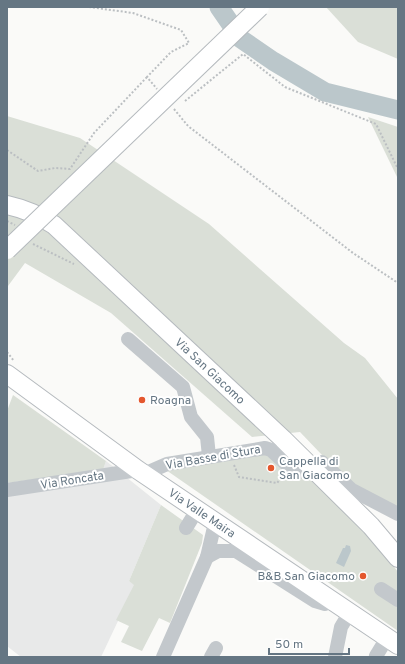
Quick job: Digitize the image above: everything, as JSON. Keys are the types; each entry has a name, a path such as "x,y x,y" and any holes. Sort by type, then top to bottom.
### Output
{"main road":[{"path":"7,250 260,7"},
{"name":"Via San Giacomo","path":"7,206 21,208 42,216 54,225 372,526 398,558"},
{"name":"Via Valle Maira","path":"8,373 141,472 393,641"}],"street":[{"path":"128,339 183,386 191,417 207,437 209,456"},
{"name":"Via Basse di Stura","path":"141,472 167,464 265,448 271,450 296,473 318,462 322,462 352,490 398,514"},
{"name":"Via Roncata","path":"7,490 141,472"},
{"path":"186,528 197,510"},
{"path":"163,657 207,558 215,523"},
{"path":"207,558 218,551 236,551 315,601 325,604 332,600"},
{"path":"381,588 398,600"},
{"path":"335,657 340,627 350,612"},
{"path":"377,657 376,656 393,641"}],"path":[{"path":"7,150 38,171 55,168 70,169 94,133 171,52 189,43 181,30 133,13 89,7"},
{"path":"174,109 243,54 285,87 376,124 398,169"},
{"path":"147,77 160,93"},
{"path":"169,104 188,126 353,253 398,283"},
{"path":"7,221 19,229"},
{"path":"28,239 33,244 81,268"},
{"path":"228,453 239,477 277,483 281,478"}],"shaded area":[{"path":"326,7 398,7 398,59 358,42"},
{"path":"7,116 80,138 209,224 344,343 365,358 398,399 398,510 339,475 300,432 252,437 111,313 25,263 8,286"},
{"path":"368,117 398,127 398,179"},
{"path":"13,395 106,461 103,470 7,483 7,411"},
{"path":"260,452 271,455 291,476 314,478 379,547 398,572 398,631 166,470"},
{"path":"106,461 161,505 129,581 135,585 101,657 21,657 7,646 7,483 103,470"},
{"path":"161,505 203,535 202,543 170,623 159,618 142,651 121,642 129,626 116,620 134,585 129,581"},
{"path":"346,545 350,546 351,551 344,567 336,563"}],"waterway":[{"path":"219,7 241,39 273,61 325,92 398,110"}],"railway":[{"path":"7,244 254,7"},
{"path":"7,254 264,7"}],"place":[{"name":"Roagna","path":"142,400"},
{"name":"Cappella di San Giacomo","path":"271,468"},
{"name":"B&B San Giacomo","path":"363,576"}]}
